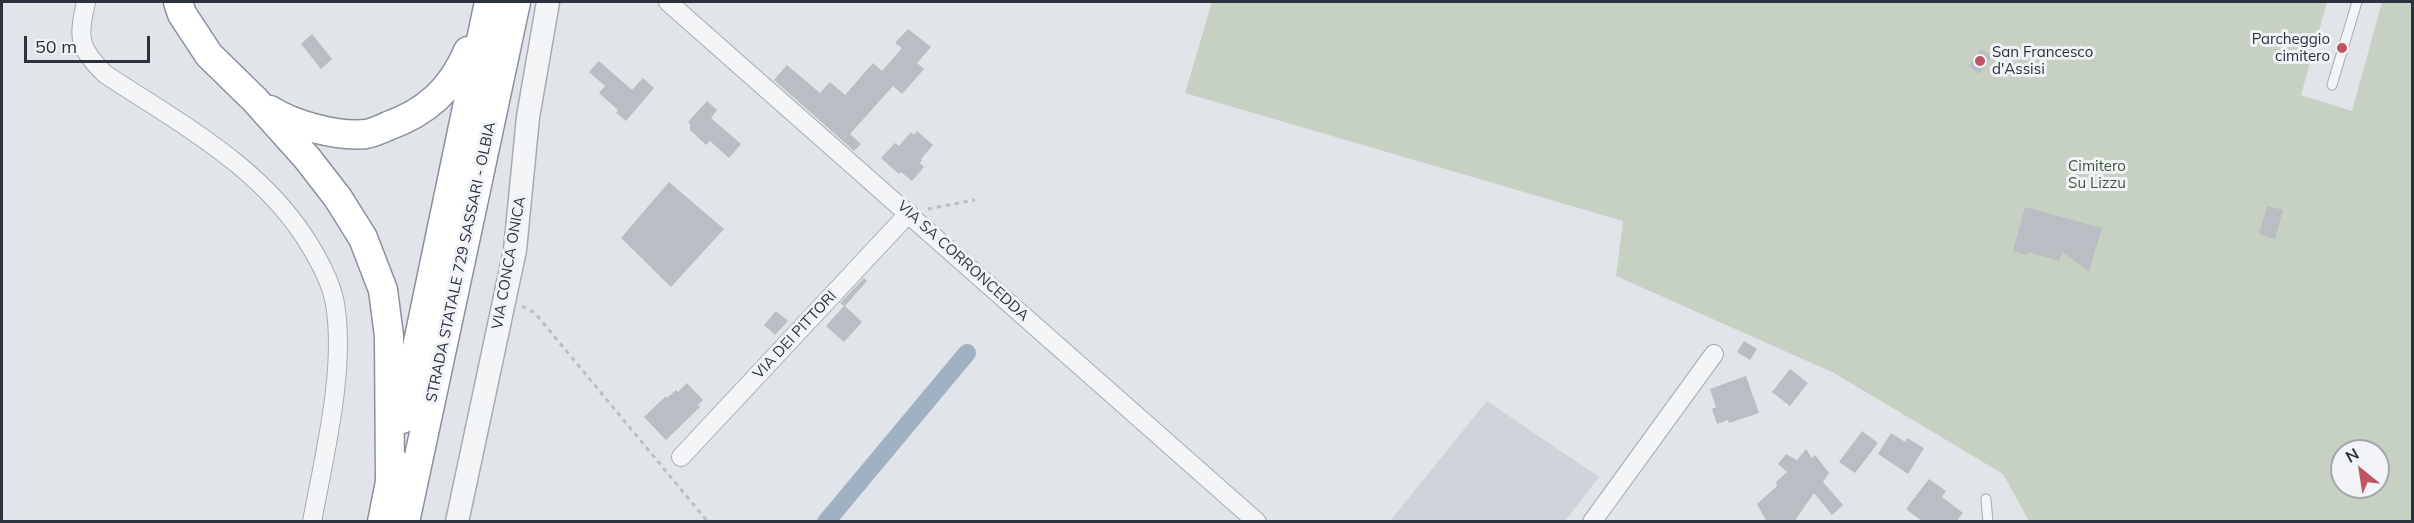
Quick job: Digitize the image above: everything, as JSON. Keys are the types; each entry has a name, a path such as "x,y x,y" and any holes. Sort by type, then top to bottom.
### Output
{"highway":[{"path":"255,100 287,121 325,131 367,134 404,120 437,98 459,73 489,2"},
{"name":"STRADA STATALE 729 SASSARI - OLBIA","path":"382,522 454,160 489,2"},
{"name":"STRADA STATALE 729 SASSARI - OLBIA","path":"405,522 516,2"},
{"path":"174,6 209,55 255,100 308,158 338,198 363,238 383,290 389,336 390,481"}],"street":[{"path":"95,2 84,9 80,34 87,57 105,74 231,157 257,179 301,230 324,273 335,302 338,335 335,388 312,522"},
{"name":"VIA CONCA ONICA","path":"457,522 515,250 528,117 548,2"},
{"name":"VIA SA CORRONCEDDA","path":"668,2 1257,522"},
{"name":"VIA DEI PITTORI","path":"681,457 909,213"},
{"path":"1592,522 1714,354"}],"lane":[{"path":"2332,85 2357,2"},
{"path":"1986,499 1988,522"}],"path":[{"path":"909,213 975,200"},
{"path":"505,297 535,313 708,522"}],"shaded area":[{"path":"1487,401 1599,477 1565,521 1390,521"}],"green space":[{"name":"Cimitero Su Lizzu","path":"1212,2 2327,2 2301,95 2352,111 2382,2 2412,2 2412,521 2029,521 2003,474 1834,373 1616,276 1623,221 1185,93"}],"building":[{"path":"908,29 931,47 917,63 924,69 902,94 893,86 850,134 861,144 854,151 774,80 787,65 820,93 830,82 845,95 873,63 882,71 902,48 895,43"},
{"path":"312,34 332,59 321,69 301,44"},
{"name":"San Francesco d'Assisi","path":"1981,49 1992,56 1979,74 1968,66"},
{"path":"599,61 632,90 643,78 654,88 626,121 616,113 618,110 599,93 605,86 589,72"},
{"path":"707,101 717,110 711,118 741,144 729,158 710,141 706,145 690,130 688,122"},
{"path":"917,131 933,145 921,159 920,163 924,167 912,181 901,172 899,174 881,158 895,143 899,146 911,132 914,135"},
{"path":"669,182 724,229 671,287 621,238"},
{"path":"2267,206 2283,210 2275,239 2259,234"},
{"path":"2025,207 2102,228 2089,271 2062,252 2059,261 2028,252 2027,255 2013,251"},
{"path":"864,278 867,281 845,306 862,322 844,342 826,326 844,306 840,303"},
{"path":"776,311 788,321 775,335 764,325"},
{"path":"1744,341 1757,349 1750,360 1737,352"},
{"path":"1790,369 1808,383 1790,406 1772,392"},
{"path":"1746,376 1759,413 1729,423 1728,420 1717,424 1712,409 1716,407 1710,389"},
{"path":"687,383 703,400 698,405 700,407 666,440 644,417 666,396 667,398 676,390 678,392"},
{"path":"1862,431 1878,443 1855,473 1839,462"},
{"path":"1891,433 1905,442 1907,438 1924,448 1908,474 1878,454"},
{"path":"1806,449 1812,458 1815,455 1829,473 1823,482 1843,505 1832,515 1814,493 1794,522 1767,522 1757,504 1777,486 1776,482 1787,472 1778,464 1786,454 1797,460"},
{"path":"1929,479 1946,491 1942,497 1963,513 1956,522 1923,522 1906,509"}],"waterway":[{"path":"826,522 967,353"}],"place":[{"name":"Parcheggio cimitero","path":"2342,48"},
{"name":"San Francesco d'Assisi","path":"1980,61"}]}
